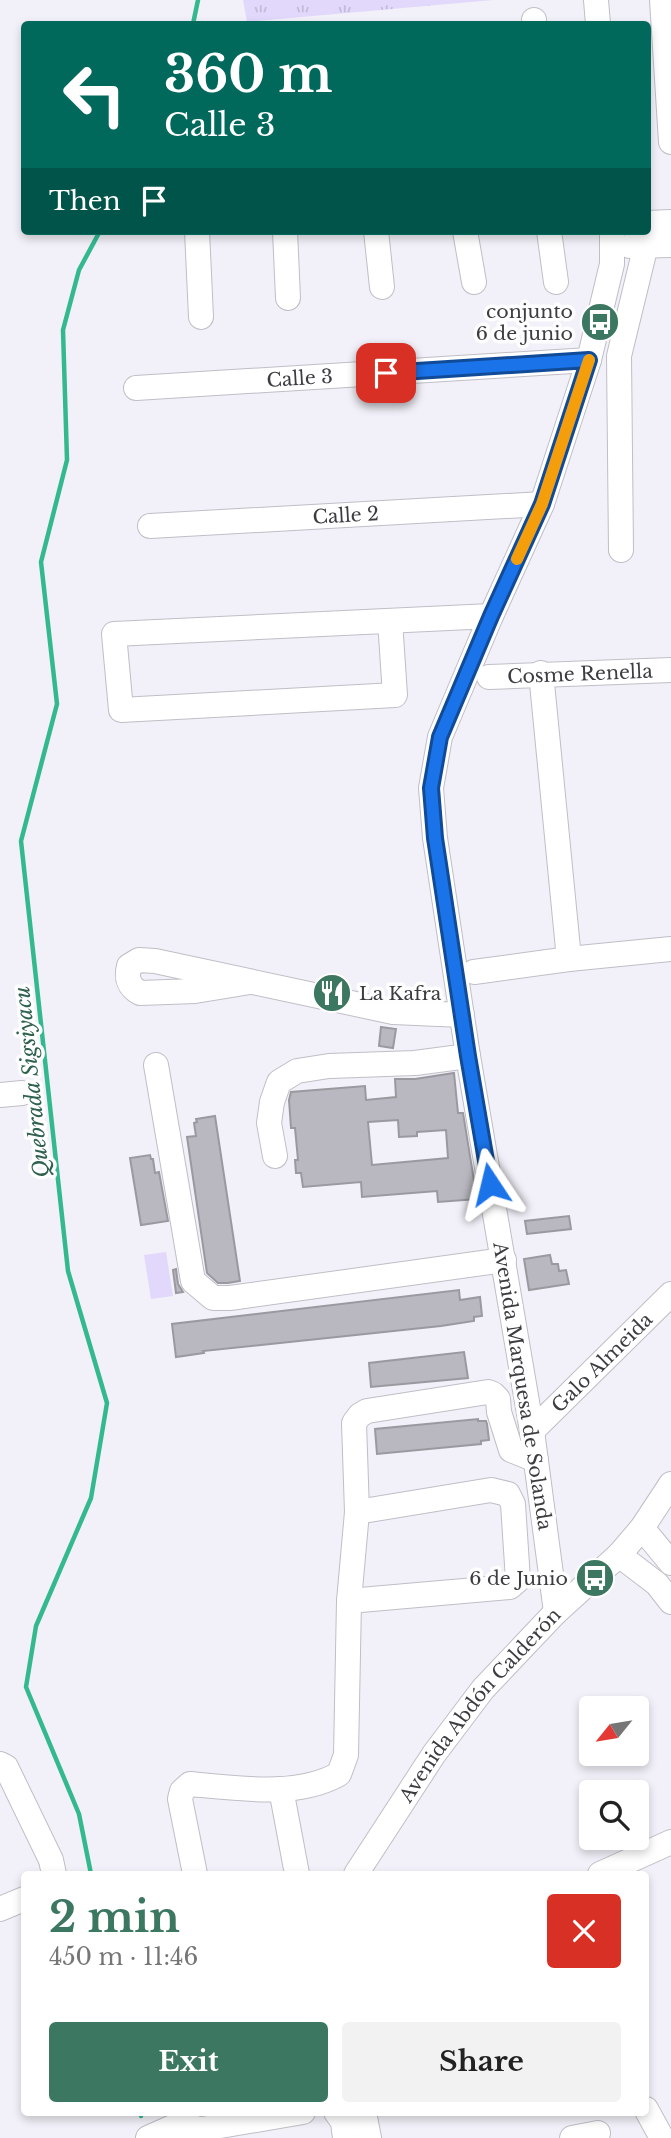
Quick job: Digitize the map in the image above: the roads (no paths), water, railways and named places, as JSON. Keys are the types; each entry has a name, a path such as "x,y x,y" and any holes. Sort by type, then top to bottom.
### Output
{"street":[{"path":"596,0 598,21"},
{"path":"665,9 671,142"},
{"path":"651,232 671,222"},
{"path":"197,235 201,317"},
{"path":"285,235 288,298"},
{"path":"376,235 382,287"},
{"path":"466,235 474,282"},
{"path":"550,235 556,282"},
{"path":"612,239 640,235"},
{"path":"621,550 619,356 647,235"},
{"path":"649,235 671,245"},
{"name":"Avenida Marquesa de Solanda","path":"556,1612 532,1431 468,1056 435,838 431,788 440,737 542,504 589,360 612,264 612,239"},
{"name":"Calle 3","path":"136,388 589,360"},
{"name":"Calle 2","path":"150,526 542,504"},
{"path":"390,621 395,695 121,710 114,634 491,616"},
{"name":"Cosme Renella","path":"489,677 541,673 671,672"},
{"path":"541,673 569,959"},
{"path":"474,972 671,949"},
{"path":"250,982 393,1012 462,1015"},
{"path":"275,1157 269,1123 272,1102 279,1082 297,1071 329,1066 415,1062 468,1056"},
{"path":"156,1065 193,1282 213,1298 504,1260"},
{"name":"Galo Almeida","path":"532,1431 671,1294"},
{"path":"194,1871 180,1799 190,1784 281,1789 328,1781 339,1774 346,1755 349,1601 356,1512 355,1423 360,1415 366,1411 488,1392 498,1399 499,1412 511,1450 536,1461"},
{"name":"Avenida Abdón Calderón","path":"358,1871 450,1732 483,1689 556,1612 619,1555 655,1517 671,1484"},
{"path":"349,1601 510,1587 518,1580 513,1504 508,1494 491,1490 356,1512"},
{"path":"655,1517 671,1563"},
{"path":"619,1555 657,1584 671,1602"},
{"path":"0,1763 6,1767 51,1860 53,1871"},
{"path":"281,1789 296,1871"},
{"path":"607,1871 671,1842"},
{"path":"0,1909 21,1900"},
{"path":"649,2114 662,2138"},
{"path":"148,2138 183,2119 202,2129 279,2116"},
{"path":"339,2116 343,2122 345,2138"},
{"path":"365,2116 369,2138"},
{"path":"572,2138 598,2133"}],"waterway":[{"name":"Quebrada Sigsiyacu","path":"194,21 198,0"},
{"name":"Quebrada Sigsiyacu","path":"90,1871 79,1814 26,1687 36,1626 91,1498 107,1403 68,1271 21,841 57,704 41,562 67,460 63,330 79,270 98,235"}],"place":[{"name":"conjunto 6 de junio","path":"600,322"},
{"name":"La Kafra","path":"332,993"},
{"name":"6 de Junio","path":"595,1578"}]}
